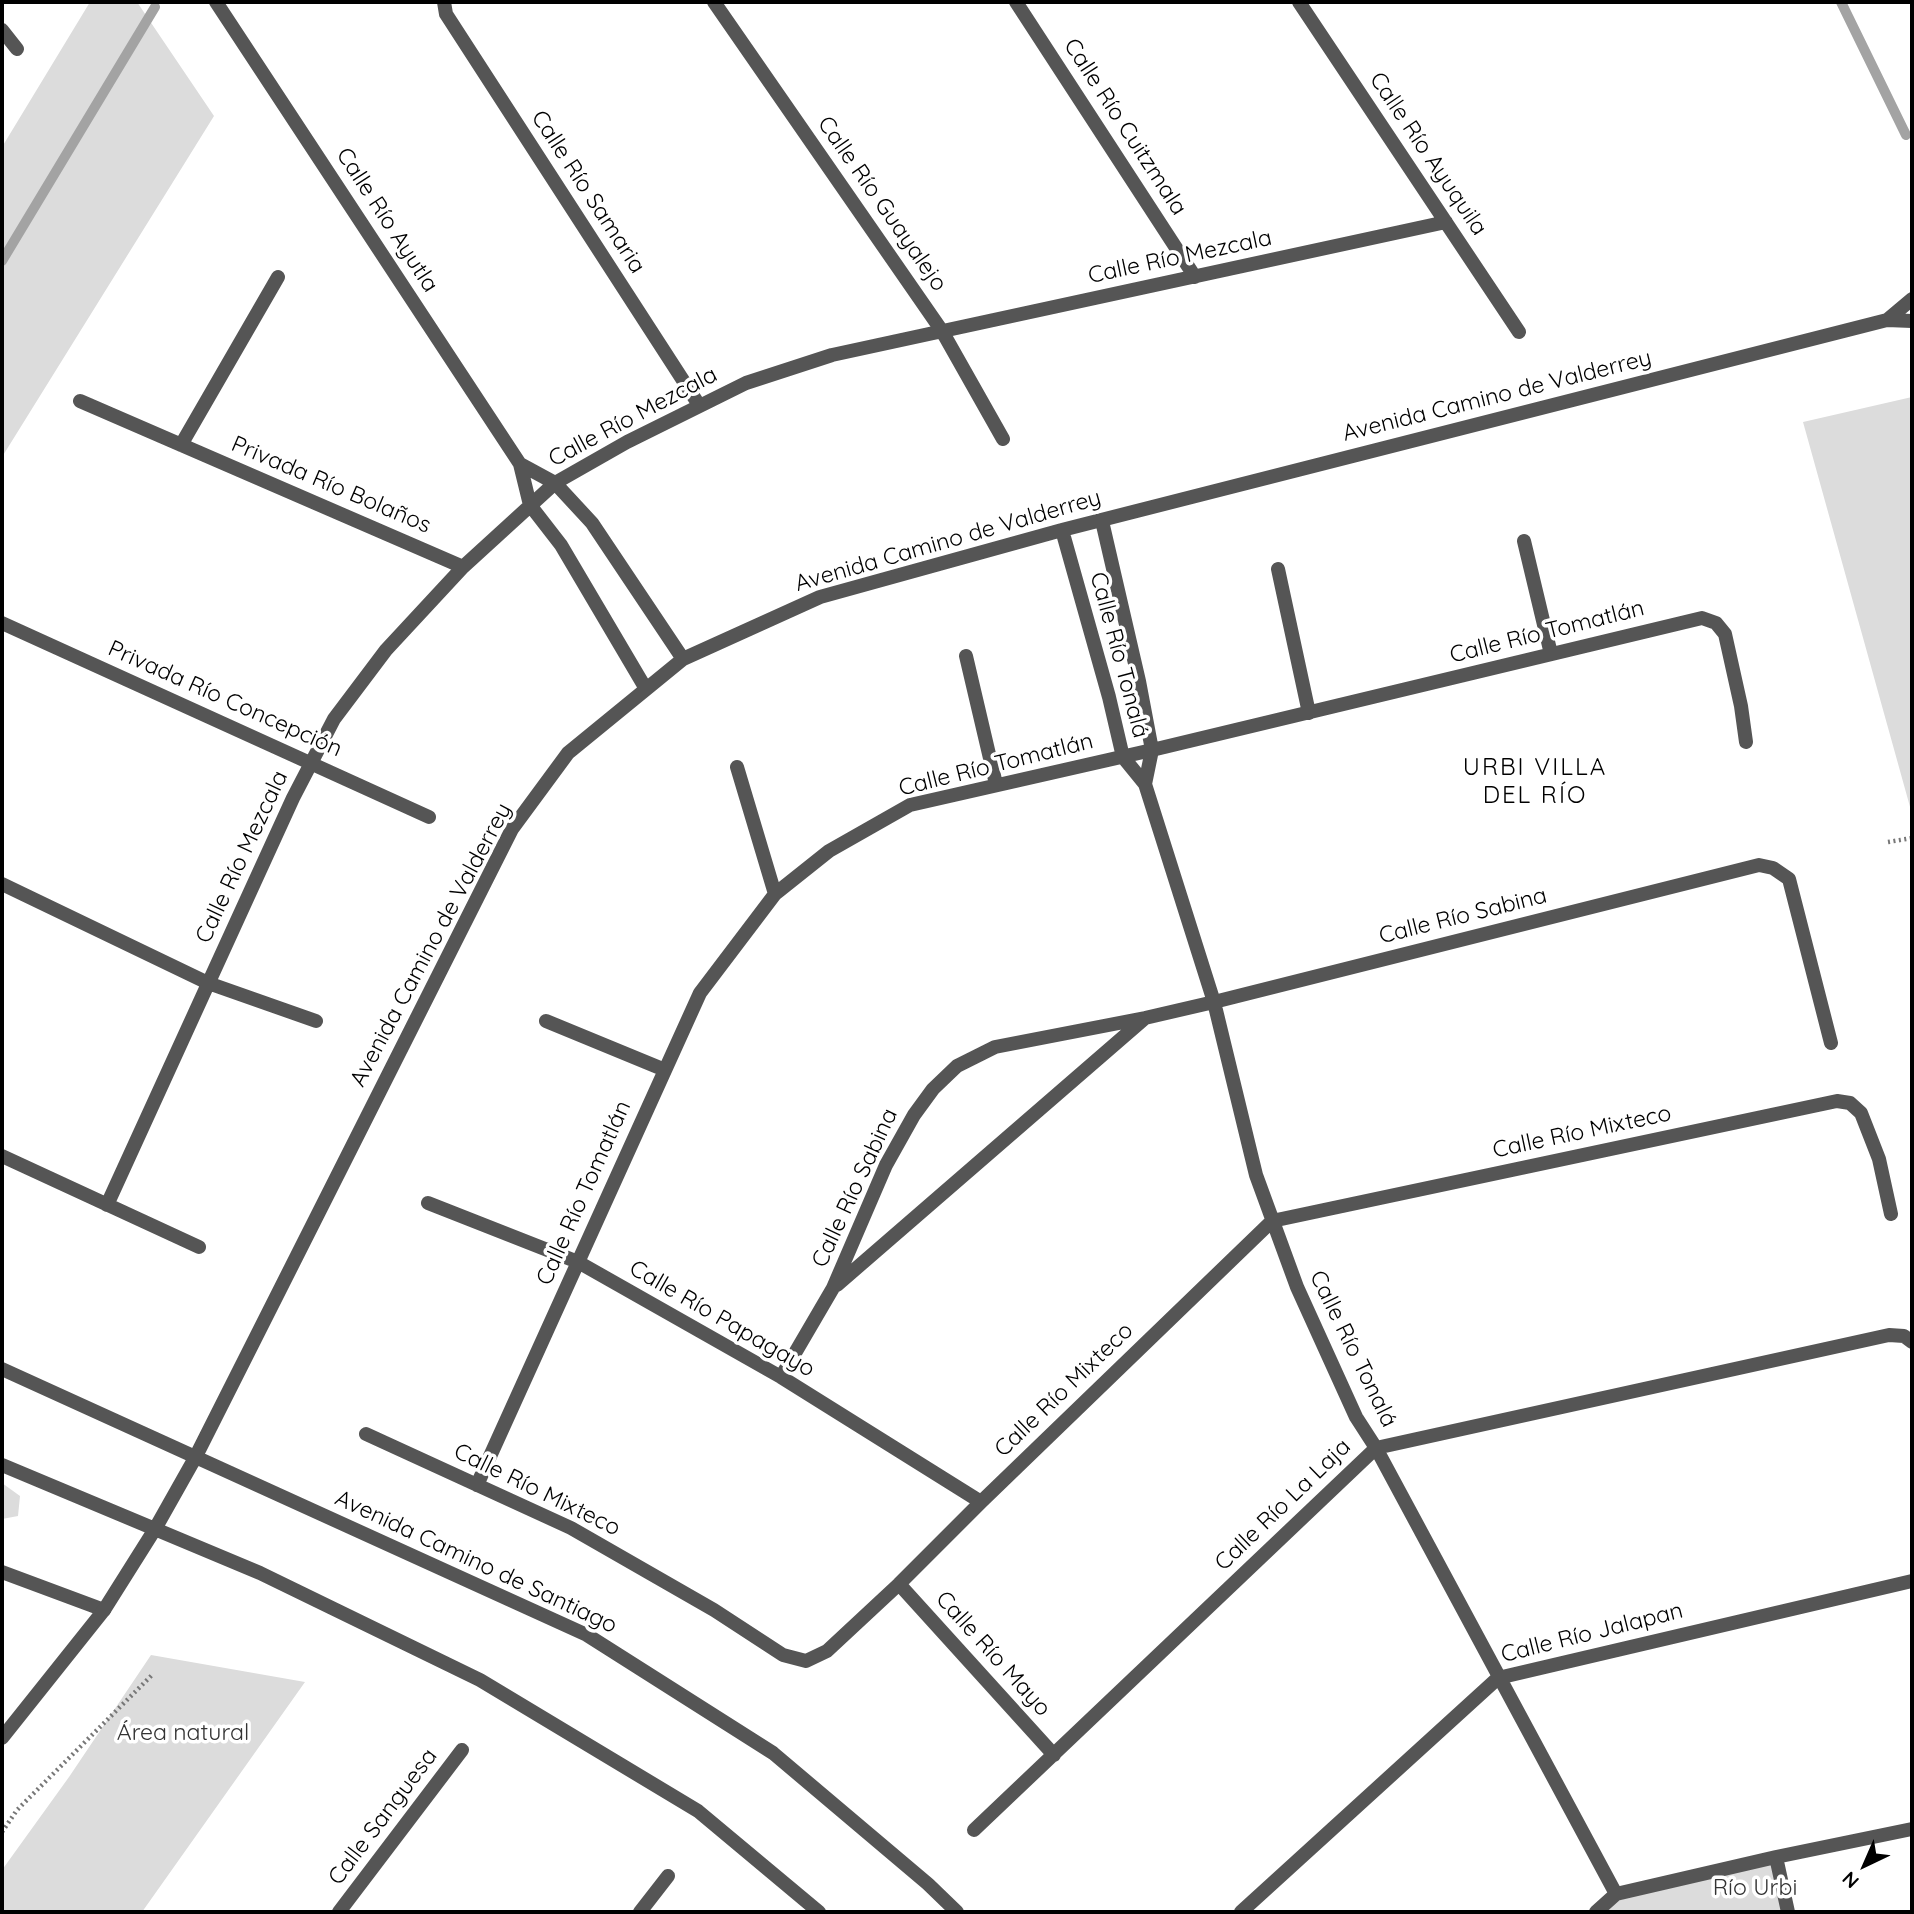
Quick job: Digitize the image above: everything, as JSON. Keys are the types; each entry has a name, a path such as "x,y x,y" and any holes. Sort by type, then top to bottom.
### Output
{"street":[{"name":"Calle Río Ayutla","path":"216,2 520,464 530,505 561,545 646,689"},
{"name":"Calle Río Samaria","path":"444,2 446,15 699,405"},
{"name":"Calle Río Guayalejo","path":"714,2 942,331 1003,439"},
{"name":"Calle Río Cuitzmala","path":"1016,2 1195,277"},
{"name":"Calle Río Ayuquila","path":"1299,2 1519,332"},
{"path":"2,30 17,49"},
{"name":"Calle Río Mezcala","path":"107,1205 208,983 334,719 386,650 463,567 555,483 699,405 746,383 832,355 1446,222"},
{"path":"181,445 278,277"},
{"path":"1887,320 1912,299"},
{"name":"Avenida Camino de Valderrey","path":"2,1738 104,1610 155,1529 195,1458 512,830 568,753 683,659 820,597 1062,530 1887,320 1912,321"},
{"name":"Privada Río Bolaños","path":"80,401 463,567"},
{"name":"Calle Río Ayutla","path":"520,464 555,483 592,523 683,659"},
{"name":"Calle Río Tonalá","path":"1102,521 1152,750 1145,784"},
{"name":"Calle Río Tonalá","path":"1062,530 1123,757 1145,784 1213,1002 1256,1175 1297,1287 1356,1417 1376,1448 1616,1894"},
{"path":"1524,541 1551,654"},
{"path":"1278,569 1309,713"},
{"name":"Calle Río Tomatlán","path":"477,1485 700,993 775,894 829,851 910,805 1123,757 1702,618 1716,623 1725,634 1746,742"},
{"name":"Privada Río Concepción","path":"2,623 429,817"},
{"path":"966,656 996,784"},
{"path":"737,767 775,894"},
{"name":"Calle Río Sabina","path":"781,1377 833,1288 886,1165 914,1115 933,1089 957,1066 995,1047 1213,1002 1759,865 1773,868 1790,879 1832,1043"},
{"path":"2,884 208,983 316,1021"},
{"name":"Calle Río Sabina","path":"833,1288 1145,1018"},
{"path":"546,1021 665,1070"},
{"name":"Calle Río Mixteco","path":"366,1434 571,1528 714,1610 783,1655 806,1661 827,1651 1272,1222 1837,1101 1850,1103 1861,1113 1879,1159 1891,1214"},
{"path":"2,1156 199,1247"},
{"name":"Calle Río Papagayo","path":"428,1203 578,1262 781,1377 981,1502"},
{"name":"Calle Río La Laja","path":"974,1830 1376,1448 1889,1335 1904,1336 1912,1342"},
{"name":"Avenida Camino de Santiago","path":"2,1369 587,1635 773,1754 928,1884 957,1912"},
{"path":"2,1465 260,1573 480,1680 698,1811 819,1912"},
{"path":"2,1572 104,1610"},
{"name":"Calle Río Jalapan","path":"1241,1912 1498,1678 1912,1581"},
{"name":"Calle Río Mayo","path":"898,1584 1054,1755"},
{"name":"Calle Sanguesa","path":"339,1912 463,1750"},
{"path":"1596,1912 1616,1894 1912,1829"},
{"path":"1776,1857 1788,1912"},
{"path":"640,1912 668,1876"}],"path":[{"path":"1888,842 1912,838"},
{"path":"2,1832 17,1810 153,1674"}],"green space":[{"path":"90,2 137,2 214,116 2,457 2,147"},
{"path":"1912,397 1912,814 1803,422"},
{"path":"2,1483 20,1496 18,1516 2,1519"},
{"name":"Área natural","path":"151,1655 305,1682 142,1912 2,1912 2,1870"},
{"name":"Río Urbi","path":"1776,1857 1788,1912 1596,1912 1616,1894"}],"waterway":[{"path":"1841,2 1906,135"},
{"path":"2,261 155,7"}],"district":[{"name":"URBI VILLA DEL RÍO","path":"1535,782"}]}
